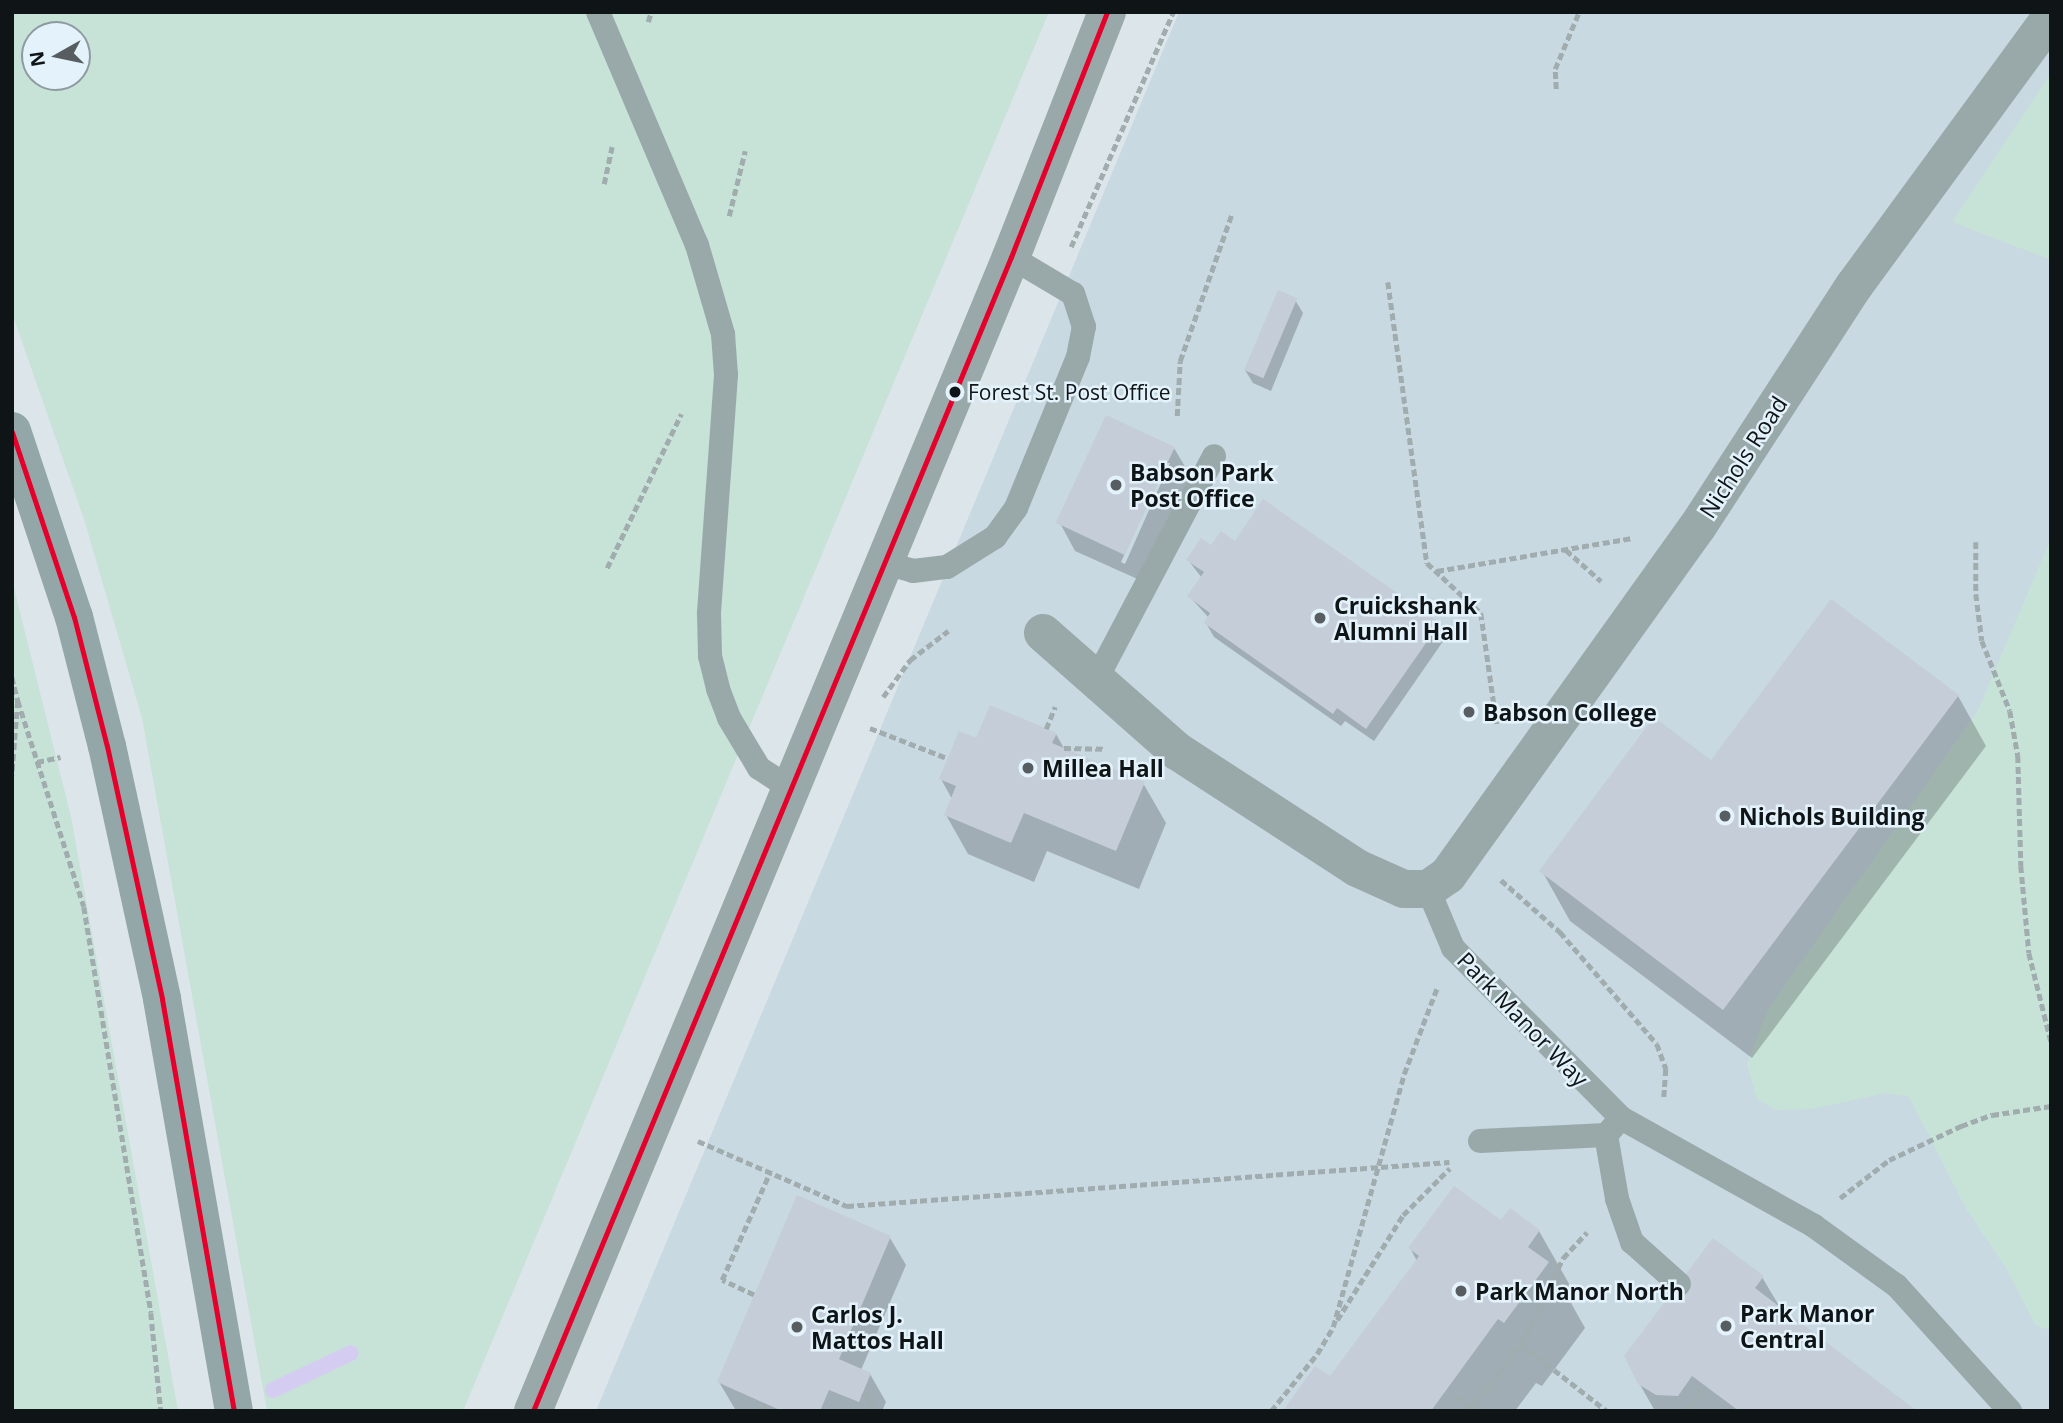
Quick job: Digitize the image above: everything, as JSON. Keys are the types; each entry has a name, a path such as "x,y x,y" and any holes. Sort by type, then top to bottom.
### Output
{"main road":[{"path":"12,431 74,617 113,773 162,999 234,1411"}],"street":[{"path":"534,1411 882,562 1011,257 1107,12"},
{"name":"Nichols Road","path":"1428,889 1448,875 1698,526 1854,286 2051,17"},
{"path":"1043,633 1177,751 1357,868 1404,889 1428,889"}],"lane":[{"path":"598,12 697,245 723,334 726,375 709,614 710,656 718,689 729,718 759,768 790,788"},
{"path":"882,562 913,572 956,564 995,537 1016,508 1083,342 1080,309 1073,294 1056,280 1011,257"},
{"path":"1096,680 1214,456"},
{"name":"Park Manor Way","path":"1428,889 1453,948 1614,1126 1653,1135 1814,1226 1897,1286 2010,1411"},
{"path":"1480,1141 1614,1126 1617,1199 1632,1242 1679,1284"}],"path":[{"path":"1056,280 1173,12"},
{"path":"1556,89 1555,69 1579,12"},
{"path":"1177,416 1180,362 1231,213"},
{"path":"1388,282 1427,563 1481,613 1507,792"},
{"path":"1436,571 1698,526"},
{"path":"1976,542 1976,594 1982,641 2010,711 2018,756 2021,866 2029,953 2051,1041"},
{"path":"12,677 84,907 151,1313 161,1411"},
{"path":"12,776 18,701"},
{"path":"870,728 947,758"},
{"path":"37,762 62,756"},
{"path":"1466,850 1560,932 1657,1044 1666,1069 1653,1135"},
{"path":"1333,1327 1404,1074 1453,948"},
{"path":"1814,1226 1860,1179 1889,1160 1992,1115 2051,1106"},
{"path":"698,1141 847,1206 1457,1161 1403,1216 1317,1354 1270,1411"},
{"path":"754,1295 722,1280 770,1172"},
{"path":"1456,1396 1471,1410 1521,1344 1563,1258 1617,1199"},
{"path":"1521,1344 1607,1411"},
{"path":"1685,1411 1704,1385"},
{"path":"863,1393 873,1402 873,1411"},
{"path":"762,1411 765,1403"}],"shaded area":[{"name":"Babson College","path":"1179,12 2051,12 2051,1411 596,1411"}],"green space":[{"path":"12,12 1049,12 463,1411 267,1411 142,718 84,519 12,313"},
{"path":"2051,73 2051,260 1952,222"},
{"path":"2051,538 2051,1330 2036,1326 2007,1270 1966,1209 1909,1097 1886,1093 1812,1109 1776,1110 1757,1099 1747,1064 1768,1009 1978,710"},
{"path":"12,580 71,817 178,1411 12,1411"}],"building":[{"path":"1278,290 1297,298 1263,378 1244,370"},
{"name":"Babson Park Post Office","path":"1106,415 1175,447 1125,555 1056,523"},
{"name":"Cruickshank Alumni Hall","path":"1263,499 1440,623 1366,729 1337,708 1333,714 1204,623 1210,613 1187,596 1204,572 1186,560 1201,538 1211,545 1221,531 1235,541"},
{"name":"Nichols Building","path":"1831,599 1959,695 1723,1010 1539,871 1654,717 1711,760"},
{"name":"Millea Hall","path":"990,705 1057,733 1052,743 1145,782 1116,851 1024,813 1011,843 944,815 956,786 939,779 959,731 976,738"},
{"name":"Park Manor North","path":"1454,1186 1501,1220 1510,1208 1540,1230 1528,1247 1549,1262 1504,1323 1498,1319 1431,1411 1283,1411 1315,1366 1330,1376 1419,1256 1408,1248"},
{"name":"Carlos J. Mattos Hall","path":"797,1195 891,1236 839,1359 871,1373 859,1402 829,1390 820,1411 782,1411 717,1382"},
{"name":"Park Manor Central","path":"1713,1238 1764,1276 1755,1288 1917,1411 1739,1411 1692,1376 1678,1396 1656,1395 1638,1384 1624,1356"}],"waterway":[{"path":"273,1390 351,1353"}],"transit line":[{"path":"533,1411 1011,257 1107,12"},
{"path":"12,432 74,617 107,746 162,999 234,1411"}],"place":[{"name":"Forest St. Post Office","path":"955,392"},
{"name":"Babson Park Post Office","path":"1116,485"},
{"name":"Cruickshank Alumni Hall","path":"1320,618"},
{"name":"Babson College","path":"1469,712"},
{"name":"Millea Hall","path":"1028,768"},
{"name":"Nichols Building","path":"1725,816"},
{"name":"Park Manor North","path":"1461,1291"},
{"name":"Park Manor Central","path":"1726,1326"},
{"name":"Carlos J. Mattos Hall","path":"797,1327"}]}
